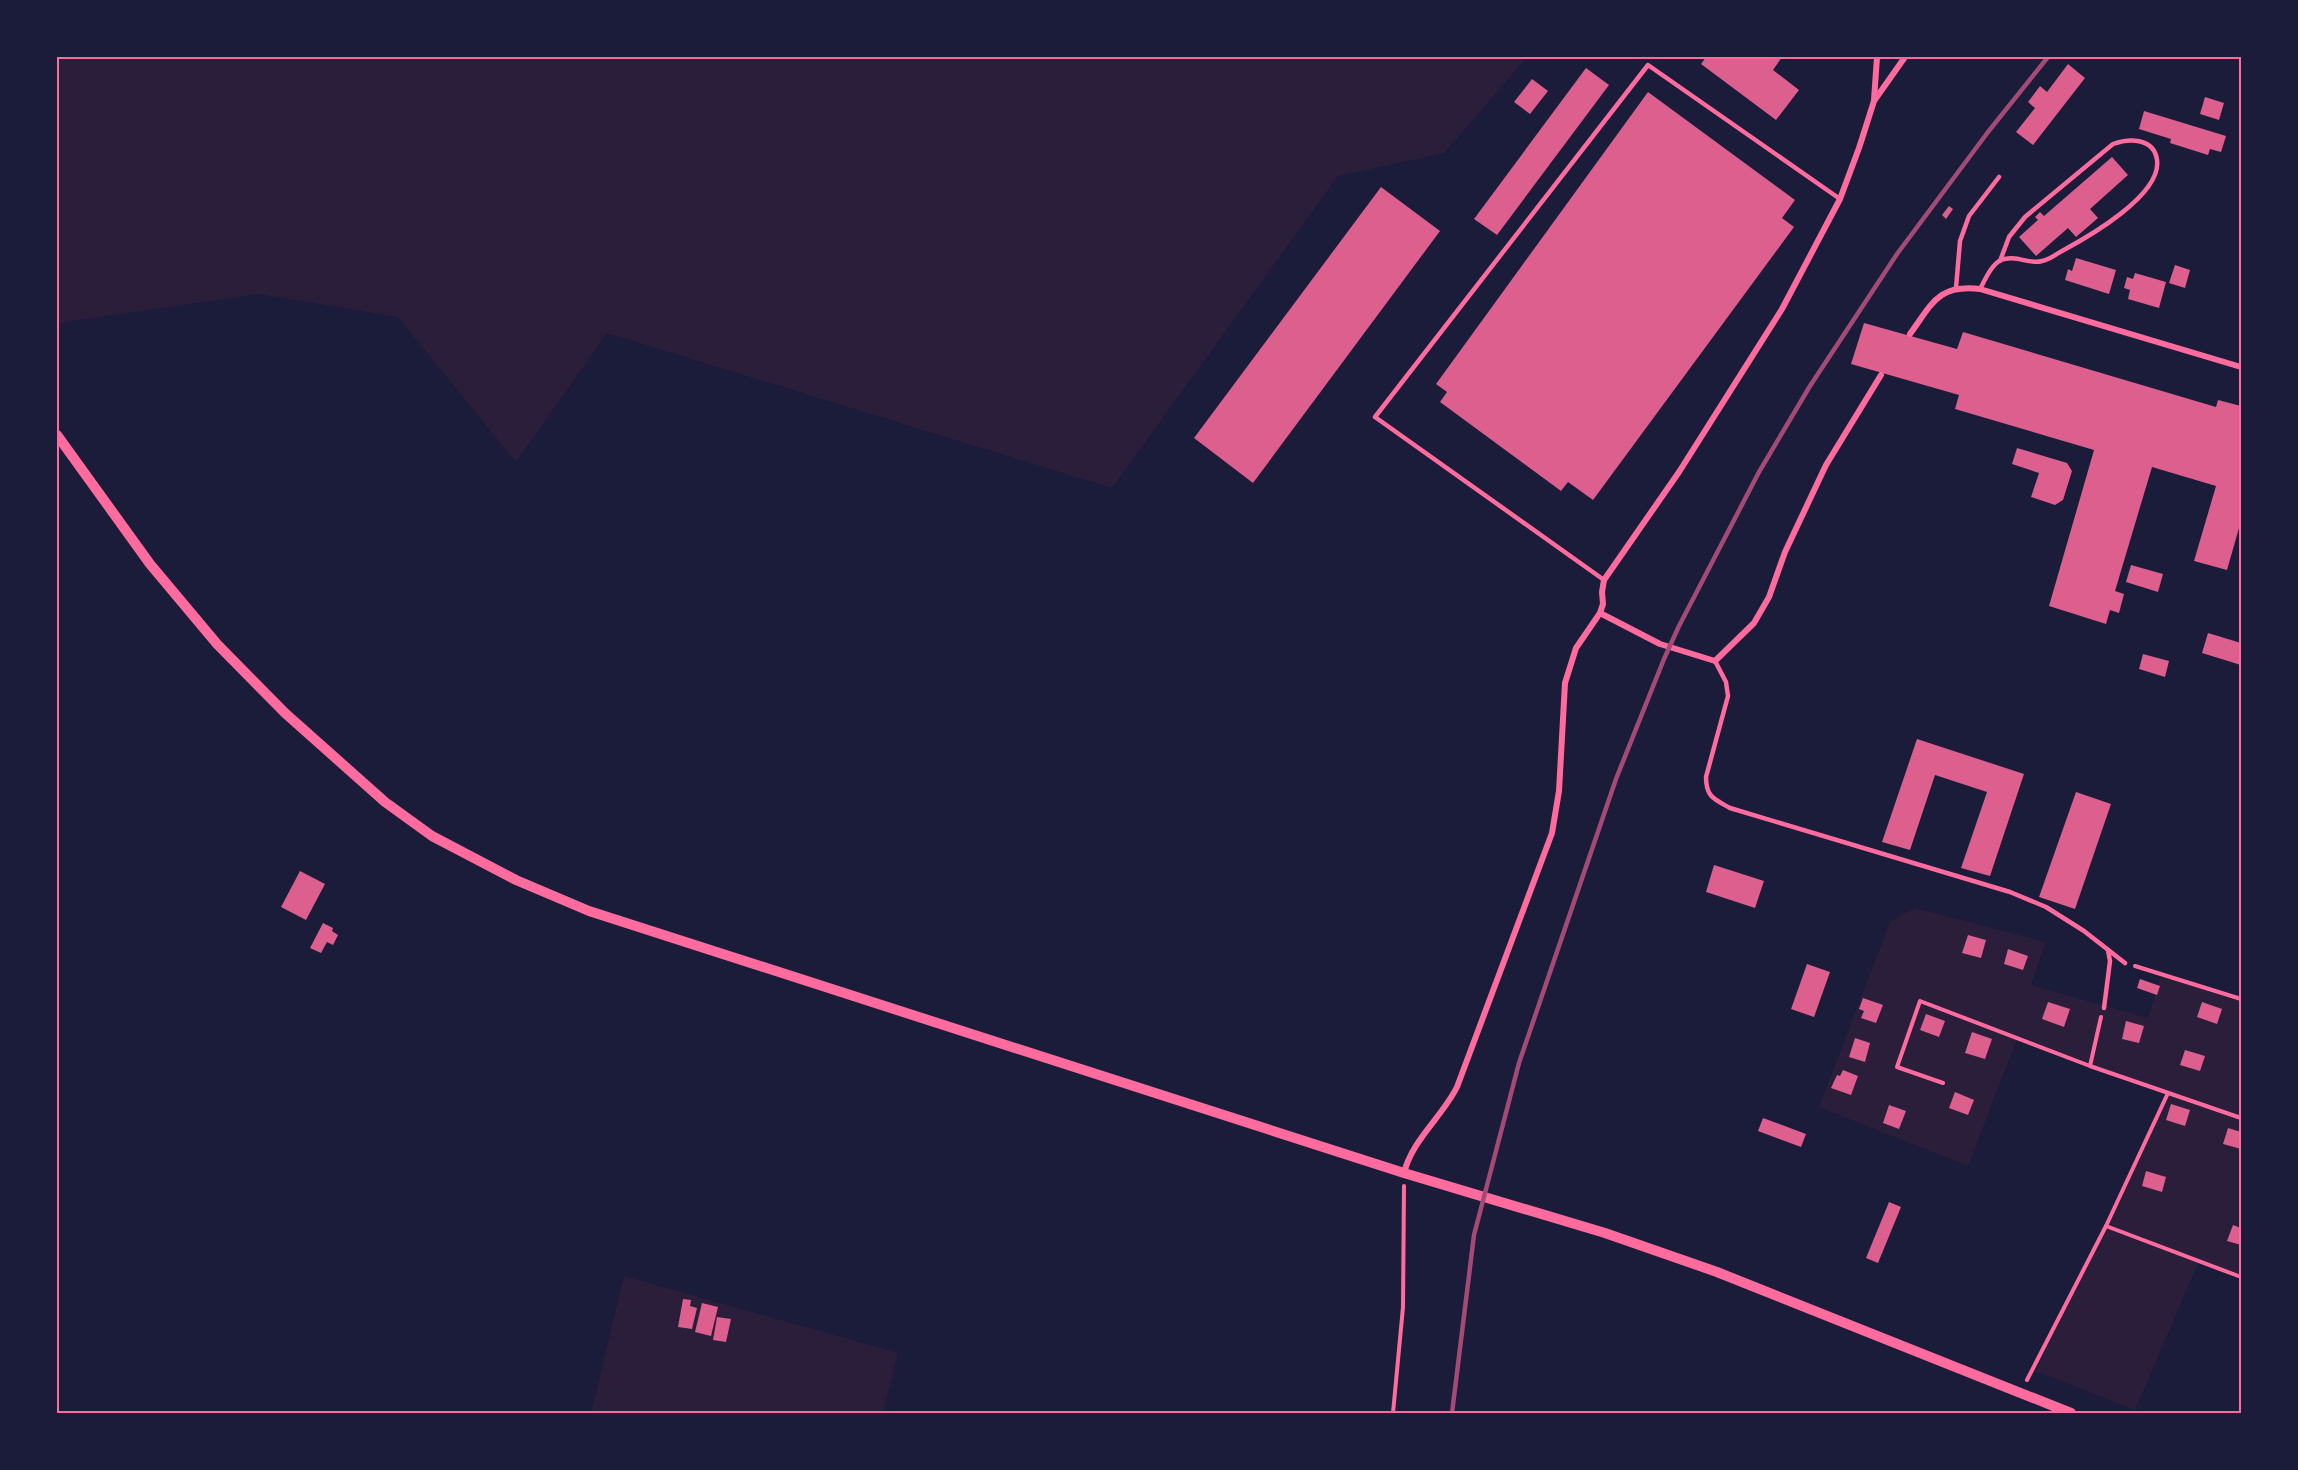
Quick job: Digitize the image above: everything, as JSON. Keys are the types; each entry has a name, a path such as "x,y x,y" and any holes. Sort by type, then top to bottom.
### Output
{"street":[{"path":"1404,1173 1412,1150 1447,1106 1457,1087 1552,833 1559,791 1564,683 1576,648 1600,613 1603,604 1604,580 1679,472 1782,309 1840,199 1874,101 1877,57"},
{"path":"1874,101 1905,57"},
{"path":"1910,334 1943,293 1956,288 1980,289 2241,367"},
{"path":"1600,613 1660,644 1715,661 1754,623 1768,597 1785,552 1826,465 1881,375"},
{"path":"57,435 150,564 217,644 285,713 385,802 432,836 516,880 589,911 1404,1173 1605,1233 1717,1272 2071,1413"}],"lane":[{"path":"1604,580 1375,417 1648,65 1840,199"},
{"path":"1980,289 1990,270 2000,261 2009,237 2016,227 2104,150 2113,144 2131,139 2141,141 2151,147 2158,164 2155,176 2146,190 2117,217 2088,237 2041,262 2013,258 2000,261"},
{"path":"1956,288 1960,241 1969,216 1999,177"},
{"path":"1715,661 1726,682 1728,696 1706,777 1706,788 1712,798 1730,808 2010,892 2046,907 2125,963"},
{"path":"2104,1008 2110,960 2108,950"}],"path":[{"path":"2125,963 2241,999"},
{"path":"1943,1083 1897,1067 1920,1001 2090,1066 2241,1118"},
{"path":"2090,1066 2104,1008"},
{"path":"2020,1393 2106,1226 2168,1093"},
{"path":"1393,1413 1403,1307 1404,1173"},
{"path":"2106,1226 2241,1276"}],"shaded area":[{"path":"57,57 1527,57 1444,153 1338,176 1112,488 607,333 516,462 398,317 259,294 57,323"},
{"path":"1915,908 2045,942 2031,985 2148,1018 2161,975 2241,1002 2241,1275 2199,1261 2135,1410 2036,1371 2169,1093 2017,1039 1968,1166 1819,1107 1890,922"},
{"path":"624,1276 898,1353 883,1413 591,1413"}],"building":[{"path":"1706,57 1782,57 1773,70 1799,90 1776,120 1701,64"},
{"path":"2068,64 2085,78 2033,145 2016,132 2035,108 2028,102 2040,86 2047,92"},
{"path":"1586,68 1609,85 1497,235 1474,219"},
{"path":"1532,79 1548,91 1530,114 1514,102"},
{"path":"1648,92 1795,200 1782,218 1794,227 1593,500 1568,482 1561,491 1440,402 1447,392 1436,384"},
{"path":"2205,97 2224,103 2219,120 2200,114"},
{"path":"2144,111 2226,136 2221,152 2210,149 2208,155 2170,143 2171,139 2139,129"},
{"path":"2112,157 2128,175 2090,209 2098,218 2076,237 2068,228 2036,256 2019,237 2038,220 2035,217 2040,212 2044,216"},
{"path":"1381,187 1440,231 1253,483 1194,438"},
{"path":"1949,206 1953,209 1946,219 1942,215"},
{"path":"2076,258 2116,270 2109,294 2065,280 2068,269 2072,271"},
{"path":"2175,265 2190,270 2185,288 2169,283"},
{"path":"2135,273 2166,282 2159,308 2128,299 2130,290 2124,288 2127,277 2133,279"},
{"path":"1864,323 1957,349 1963,332 2216,407 2218,400 2241,406 2241,521 2227,570 2194,561 2216,486 2152,467 2115,591 2124,594 2119,613 2110,610 2106,624 2049,606 2094,450 1955,409 1959,395 1851,364"},
{"path":"2017,448 2067,463 2072,471 2063,500 2055,505 2031,497 2039,473 2012,464"},
{"path":"2131,565 2163,574 2158,592 2126,582"},
{"path":"2208,633 2241,643 2241,665 2202,653"},
{"path":"2143,654 2169,661 2165,677 2139,669"},
{"path":"1917,739 2024,774 1990,876 1961,868 1987,792 1935,775 1910,850 1882,842"},
{"path":"2076,792 2111,804 2075,909 2039,897"},
{"path":"1714,865 1764,881 1755,908 1706,892"},
{"path":"300,871 325,884 306,920 281,907"},
{"path":"323,923 333,928 332,931 338,935 333,945 327,942 321,953 310,948"},
{"path":"1968,935 1986,940 1981,958 1962,953"},
{"path":"2008,949 2028,956 2023,970 2004,964"},
{"path":"1807,964 1830,972 1814,1017 1791,1009"},
{"path":"2140,979 2160,986 2157,995 2137,988"},
{"path":"1863,998 1883,1005 1876,1023 1861,1018 1864,1011 1859,1009"},
{"path":"2048,1002 2070,1009 2064,1027 2042,1019"},
{"path":"2202,1002 2222,1009 2217,1024 2197,1017"},
{"path":"1926,1014 1945,1021 1939,1037 1920,1030"},
{"path":"2126,1021 2144,1026 2139,1043 2122,1039"},
{"path":"1972,1032 1992,1039 1985,1059 1965,1053"},
{"path":"1855,1038 1870,1043 1865,1062 1849,1057"},
{"path":"2185,1050 2205,1056 2200,1071 2180,1065"},
{"path":"1843,1070 1858,1076 1851,1095 1831,1088 1837,1075 1840,1076"},
{"path":"1955,1092 1974,1100 1968,1115 1949,1108"},
{"path":"2171,1104 2190,1110 2185,1126 2166,1120"},
{"path":"1889,1105 1906,1111 1899,1129 1883,1123"},
{"path":"1763,1118 1806,1134 1801,1147 1758,1131"},
{"path":"2228,1128 2241,1132 2241,1149 2223,1144"},
{"path":"2146,1171 2166,1177 2162,1192 2142,1186"},
{"path":"1889,1202 1901,1207 1878,1263 1866,1258"},
{"path":"2233,1225 2241,1228 2241,1245 2227,1241"},
{"path":"683,1299 691,1300 690,1306 697,1308 692,1329 678,1327"},
{"path":"702,1303 718,1307 711,1336 695,1332"},
{"path":"717,1317 731,1319 726,1342 713,1340"}],"railway":[{"path":"1452,1413 1474,1235 1519,1063 1616,779 1664,659 1759,472 1810,386 1897,254 1988,132 2048,57"}]}
